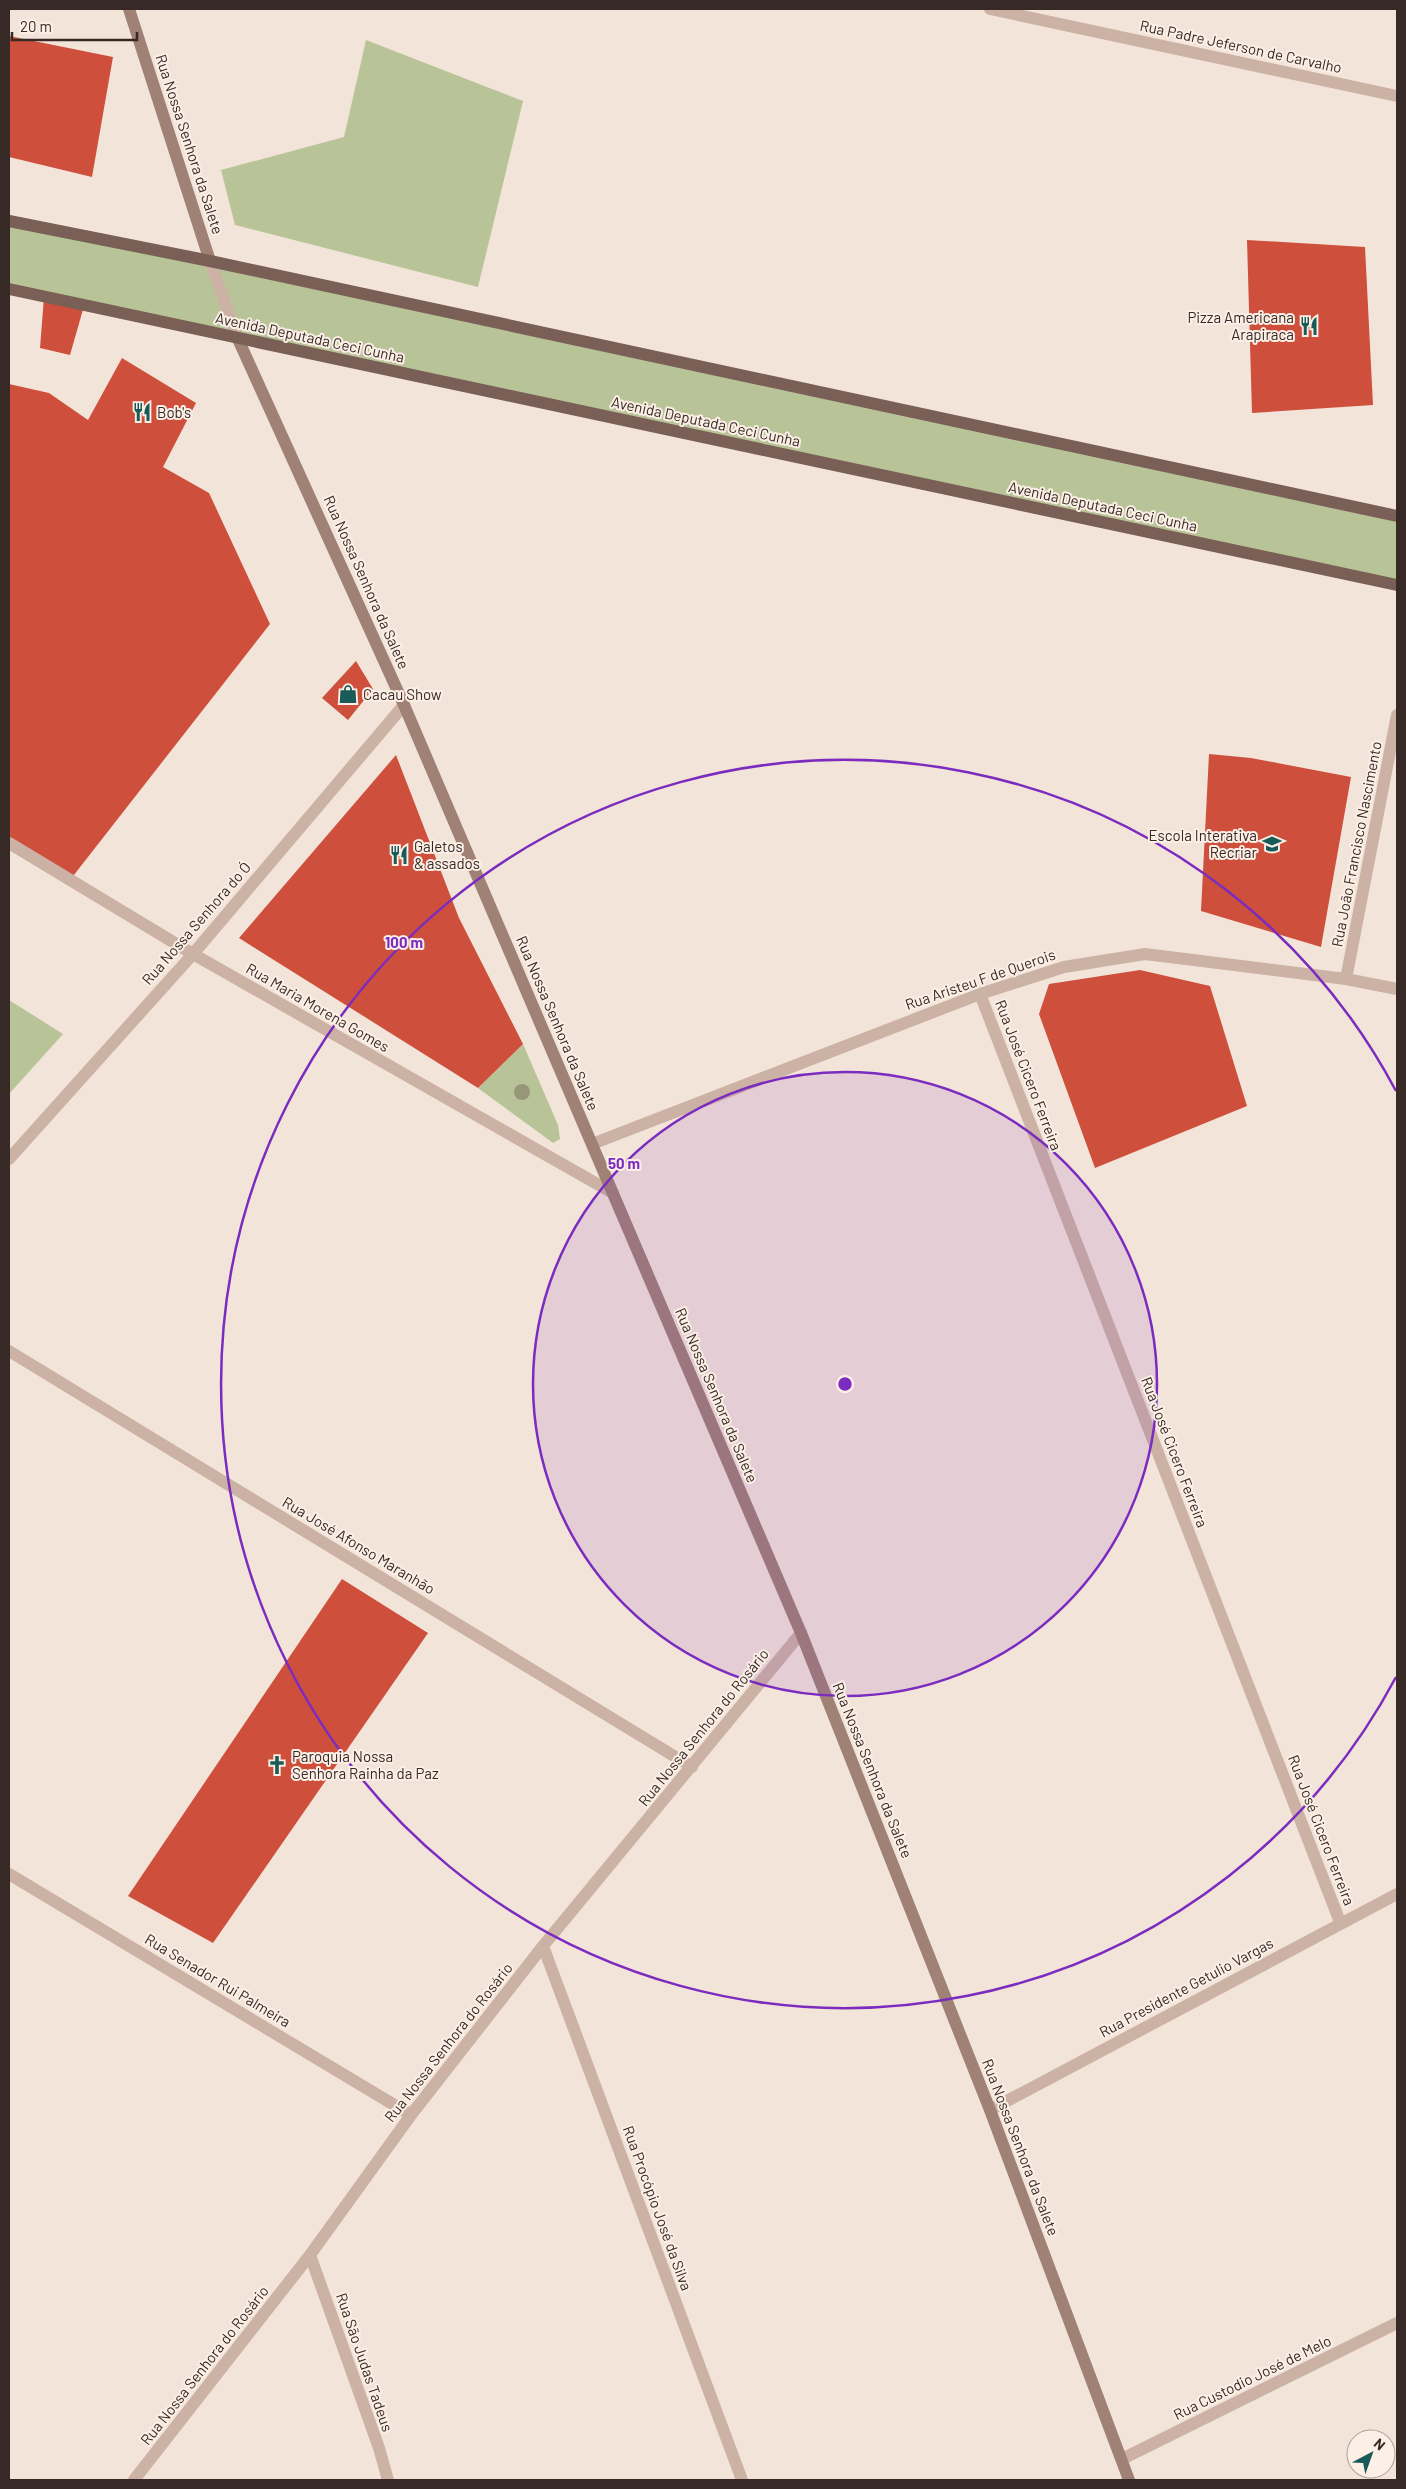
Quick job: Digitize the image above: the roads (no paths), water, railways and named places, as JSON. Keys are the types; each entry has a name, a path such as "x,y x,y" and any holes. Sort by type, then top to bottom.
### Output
{"main road":[{"path":"9,221 210,261 1397,516"},
{"name":"Avenida Deputada Ceci Cunha","path":"9,289 1397,585"}],"street":[{"name":"Rua Nossa Senhora da Salete","path":"129,9 210,261"},
{"name":"Rua Padre Jeferson de Carvalho","path":"990,9 1397,96"},
{"path":"210,261 238,339"},
{"name":"Rua Nossa Senhora da Salete","path":"238,339 404,704 801,1633 990,2110 1129,2480"},
{"name":"Rua Nossa Senhora do Ó","path":"9,1159 193,954 404,704"},
{"name":"Rua João Francisco Nascimento","path":"1346,979 1397,715"},
{"name":"Rua Maria Morena Gomes","path":"9,843 193,954 613,1194"},
{"name":"Rua Aristeu F de Querois","path":"592,1144 980,994 1064,967 1145,954 1346,979 1397,989"},
{"name":"Rua José Cicero Ferreira","path":"980,994 1340,1922"},
{"name":"Rua José Afonso Maranhão","path":"9,1351 692,1767"},
{"name":"Rua Nossa Senhora do Rosário","path":"134,2480 310,2255 411,2115 543,1946 801,1633"},
{"name":"Rua Senador Rui Palmeira","path":"9,1874 411,2115"},
{"name":"Rua Presidente Getulio Vargas","path":"990,2110 1340,1922 1397,1894"},
{"name":"Rua Procópio José da Silva","path":"543,1946 742,2480"},
{"name":"Rua São Judas Tadeus","path":"310,2255 379,2448 388,2480"},
{"name":"Rua Custodio José de Melo","path":"1122,2460 1397,2323"}],"place":[{"name":"Pizza Americana Arapiraca","path":"1309,326"},
{"name":"Bob's","path":"142,412"},
{"name":"Cacau Show","path":"348,694"},
{"name":"Escola Interativa Recriar","path":"1272,844"},
{"name":"Galetos & assados","path":"399,855"},
{"name":"Paroquia Nossa Senhora Rainha da Paz","path":"277,1765"}]}
